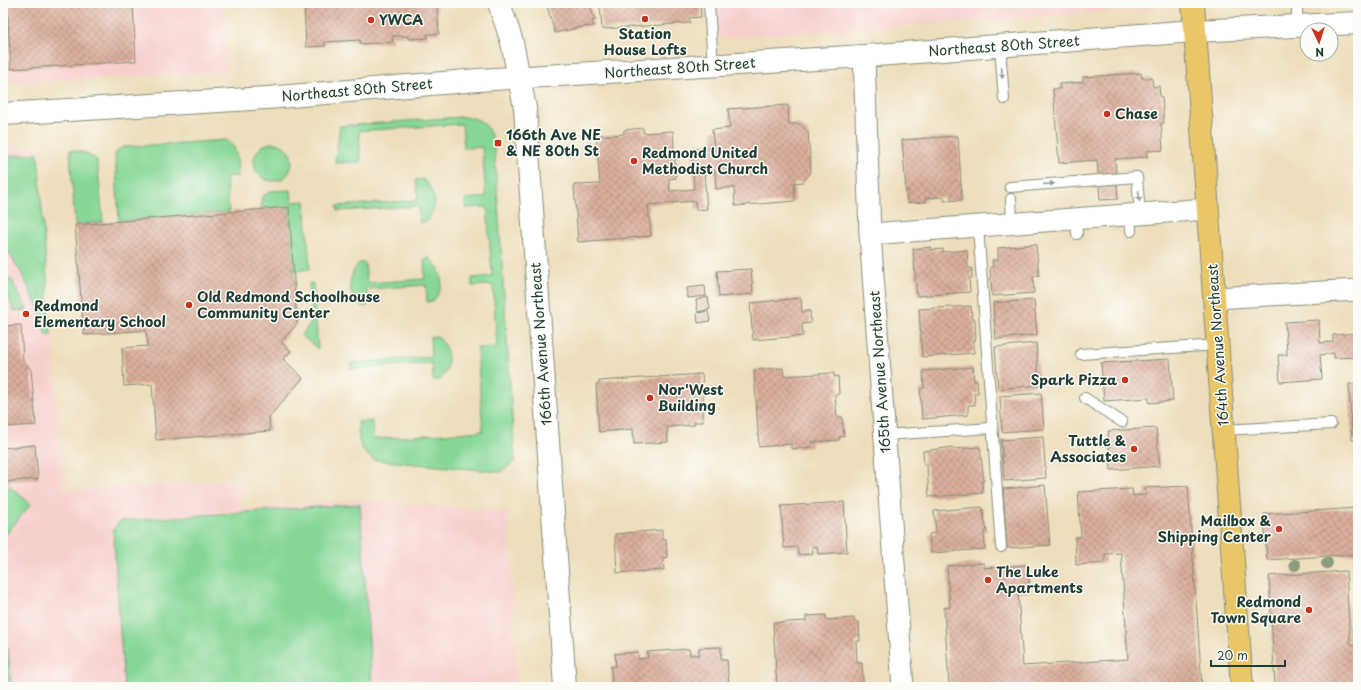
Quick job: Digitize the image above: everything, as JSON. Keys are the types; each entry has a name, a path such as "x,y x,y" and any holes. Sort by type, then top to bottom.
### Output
{"main road":[{"name":"164th Avenue Northeast","path":"1193,3 1242,687"}],"street":[{"name":"166th Avenue Northeast","path":"499,3 512,42 525,108 565,687"},
{"name":"Northeast 80th Street","path":"3,114 274,98 478,80 1000,47 1194,31 1358,23"},
{"name":"165th Avenue Northeast","path":"864,56 870,234 903,687"},
{"path":"870,234 1012,224 1077,227 1208,210"},
{"path":"1214,298 1358,290"}],"lane":[{"path":"709,3 714,66"},
{"path":"1297,3 1297,26"},
{"path":"1000,47 1004,99"},
{"path":"1010,187 1137,178 1134,220"},
{"path":"1011,199 1012,224"},
{"path":"978,226 1001,547"},
{"path":"1081,354 1218,345"},
{"path":"1085,398 1122,422"},
{"path":"1224,430 1331,424"},
{"path":"884,436 992,428"}],"shaded area":[{"path":"3,3 222,3 226,71 3,84"},
{"path":"705,3 1154,3 1155,9 708,39"},
{"name":"Redmond Elementary School","path":"38,146 63,491 240,480 242,509 363,500 508,512 517,687 3,687 3,148"}],"green space":[{"path":"460,117 473,118 482,122 489,130 494,143 515,461 501,472 375,460 365,453 359,440 358,422 372,421 373,439 483,431 477,348 497,347 493,285 472,286 472,278 492,276 487,207 466,208 465,199 486,197 482,147 464,148 462,124 359,131 361,162 335,163 340,126"},
{"path":"226,140 233,146 235,151 238,176 226,177 229,212 119,221 115,154 118,150 123,147"},
{"path":"269,143 277,143 287,148 291,155 291,169 287,176 277,181 269,181 259,176 257,173 254,166 254,158 259,148 262,146"},
{"path":"70,150 86,153 97,160 103,222 75,225"},
{"path":"38,154 51,335 46,335 38,308 22,274 3,244 3,156"},
{"path":"423,179 431,189 434,200 433,211 426,222 420,223 418,206 338,211 337,206 418,200 416,180"},
{"path":"291,190 292,202 305,201 310,269 294,271 295,286 289,208 261,210 262,197 270,191"},
{"path":"430,258 438,268 441,279 440,290 433,301 427,302 426,285 367,289 368,306 361,306 353,296 350,285 352,274 359,263 365,263 367,283 425,279 424,259"},
{"path":"11,279 27,310 14,311 5,289 3,289 3,282"},
{"path":"309,283 313,283 318,349 301,335 312,322"},
{"path":"437,336 445,346 448,357 446,369 440,380 433,380 432,363 351,369 351,363 431,357 430,337"},
{"path":"3,481 31,504 3,538"},
{"path":"360,504 372,687 124,687 113,530 120,521"},
{"path":"8,648 11,687 3,687 3,649"}],"building":[{"path":"7,3 133,3 136,61 11,69"},
{"name":"YWCA","path":"304,3 440,3 440,6 437,6 439,34 427,34 428,38 408,39 408,36 392,36 393,42 360,44 360,40 325,42 325,46 306,47"},
{"name":"Station House Lofts","path":"546,3 700,3 701,17 689,18 690,23 602,29 600,6 590,6 595,20 592,21 594,26 581,27 555,33"},
{"path":"1141,73 1142,78 1152,78 1153,87 1159,86 1160,97 1162,97 1164,123 1161,123 1163,150 1147,151 1147,157 1115,159 1118,199 1100,200 1097,160 1059,163 1053,89 1060,89 1059,84 1083,82 1083,77"},
{"path":"788,105 789,124 799,124 808,132 811,172 803,182 794,183 795,201 735,206 734,187 716,189 715,171 704,172 707,209 696,210 695,201 648,205 651,236 578,242 574,185 600,184 596,136 624,134 624,130 643,128 643,133 673,131 676,178 669,179 670,191 694,189 692,149 714,148 712,130 730,128 728,109"},
{"path":"958,136 962,200 944,201 944,197 925,198 926,202 907,203 902,140"},
{"name":"Old Redmond Schoolhouse Community Center","path":"289,207 297,324 281,342 291,351 283,359 303,378 269,417 270,431 156,440 152,384 124,386 122,348 148,346 146,330 84,335 75,225"},
{"path":"1036,244 1039,276 1033,276 1034,293 992,296 990,267 993,267 992,260 998,260 998,248"},
{"path":"931,247 931,250 943,249 943,252 967,250 968,268 972,268 972,278 969,278 970,292 917,296 913,249"},
{"path":"751,269 753,294 719,297 717,271"},
{"path":"705,286 706,296 688,298 687,288"},
{"path":"708,297 710,309 698,312 696,300"},
{"path":"801,298 802,312 810,311 811,323 802,324 803,336 753,340 750,303"},
{"path":"1034,300 1037,335 996,339 993,303"},
{"path":"971,306 972,319 975,319 976,340 974,340 974,353 922,357 919,309"},
{"path":"708,311 710,321 698,323 697,313"},
{"path":"1319,320 1320,343 1333,342 1333,335 1357,333 1358,357 1334,358 1334,353 1320,355 1322,379 1280,382 1278,355 1287,355 1285,322"},
{"name":"Redmond Elementary School","path":"21,325 23,362 31,369 36,425 3,427 3,326"},
{"path":"1036,343 1039,385 998,389 995,347"},
{"name":"Spark Pizza","path":"1170,359 1173,401 1149,403 1149,398 1104,401 1101,363"},
{"path":"973,367 974,381 977,381 978,393 974,393 975,405 968,405 968,415 922,419 920,389 924,388 923,371"},
{"path":"783,368 784,376 834,373 834,377 838,376 839,394 835,395 837,417 842,417 844,436 839,437 839,440 811,442 812,447 791,449 791,444 759,447 754,370"},
{"name":"Nor'West Building","path":"702,374 704,412 702,412 703,422 694,422 694,425 667,427 668,442 634,444 633,429 599,432 596,384 599,384 599,381"},
{"path":"1349,384 1358,384 1358,440 1352,440"},
{"path":"1041,393 1044,429 1002,432 1000,396"},
{"name":"Tuttle & Associates","path":"1156,428 1160,466 1111,470 1108,431"},
{"path":"1043,437 1046,478 1004,481 1001,440"},
{"path":"35,445 38,479 3,482 3,448"},
{"path":"953,447 953,449 980,447 984,481 982,481 983,493 929,497 927,465 924,465 923,451"},
{"path":"1045,485 1050,545 1007,548 1003,489"},
{"name":"The Luke Apartments","path":"1188,486 1202,687 949,687 944,608 950,607 947,566 984,563 984,568 1028,565 1030,592 1018,593 1023,666 1128,659 1121,553 1105,554 1105,563 1076,565 1075,537 1081,537 1078,492 1132,489 1133,496 1146,495 1145,488"},
{"path":"844,502 847,552 818,554 817,546 812,547 813,554 798,555 797,547 784,548 781,506"},
{"path":"982,507 987,532 984,532 985,549 931,553 929,534 936,533 934,511"},
{"path":"1358,508 1358,554 1267,560 1264,514"},
{"path":"662,530 662,540 666,539 667,557 663,558 664,570 617,573 615,534"},
{"name":"Redmond Town Square","path":"1346,571 1350,643 1358,649 1358,687 1275,687 1269,576"},
{"path":"826,615 826,620 854,618 855,622 859,622 860,641 856,641 857,663 862,663 863,683 858,683 859,686 840,687 777,687 773,623 806,621 806,616"},
{"path":"721,647 721,660 727,660 729,687 612,687 611,667 616,666 615,654 638,652 638,659 648,658 647,652 689,649 690,655 699,655 699,648"}],"place":[{"name":"Station House Lofts","path":"645,19"},
{"name":"YWCA","path":"371,20"},
{"name":"Chase","path":"1107,114"},
{"name":"166th Ave NE & NE 80th St","path":"498,143"},
{"name":"Redmond United Methodist Church","path":"634,161"},
{"name":"Old Redmond Schoolhouse Community Center","path":"189,305"},
{"name":"Redmond Elementary School","path":"26,314"},
{"name":"Spark Pizza","path":"1125,380"},
{"name":"Nor'West Building","path":"650,398"},
{"name":"Tuttle & Associates","path":"1134,449"},
{"name":"Mailbox & Shipping Center","path":"1279,529"},
{"name":"The Luke Apartments","path":"988,580"},
{"name":"Redmond Town Square","path":"1309,610"}]}
